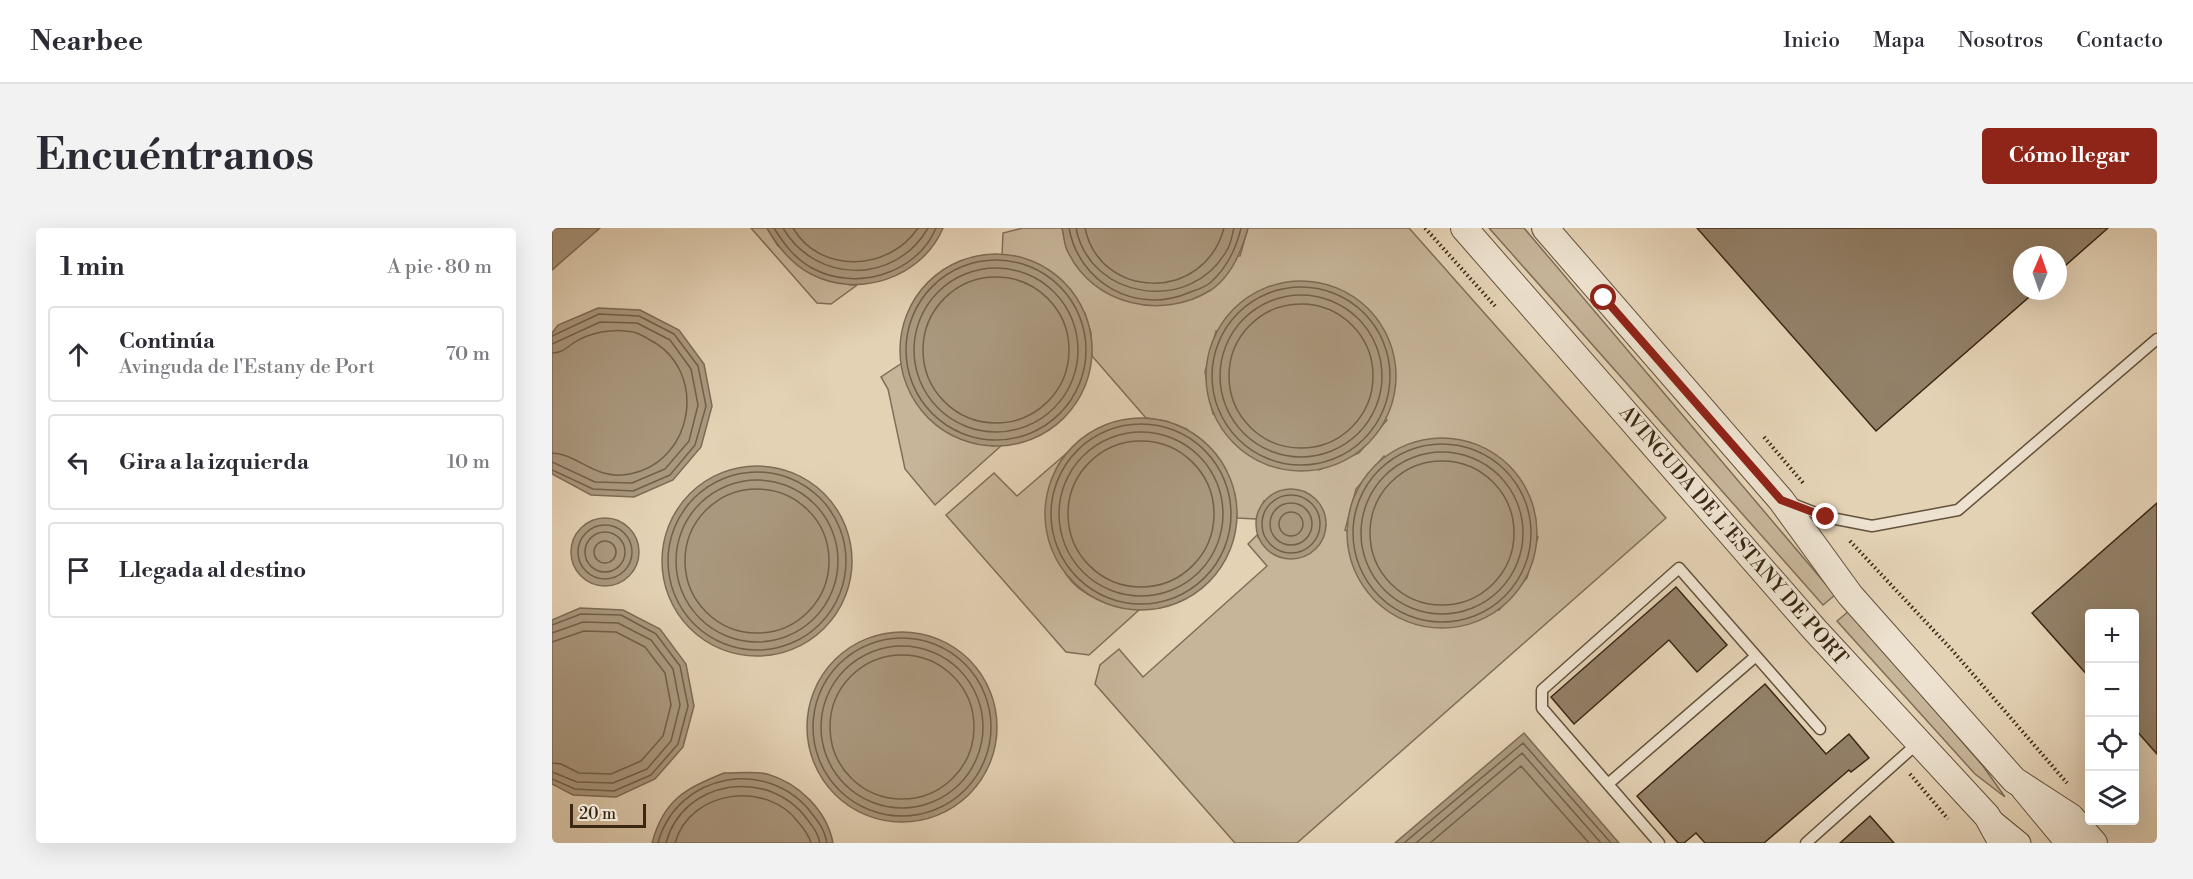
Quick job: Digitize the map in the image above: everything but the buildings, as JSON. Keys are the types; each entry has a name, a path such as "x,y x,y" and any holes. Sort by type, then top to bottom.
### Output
{"street":[{"name":"AVINGUDA DE L'ESTANY DE PORT","path":"1464,228 1815,630 1987,816 2002,843"},
{"path":"1545,228 1781,500 1850,595 2014,780 2066,843"},
{"path":"2014,780 2071,817 2094,843"},
{"path":"1987,816 2020,843"}],"lane":[{"path":"1781,500 1826,517 1872,526 1958,510 2157,339"},
{"path":"1659,843 1542,708 1542,690 1679,568 1820,729"},
{"path":"1608,784 1756,656"},
{"path":"1806,843 1919,742"}],"shaded area":[{"path":"751,228 767,228 778,246 850,285 857,285 831,304 817,303"},
{"path":"1023,228 1062,228 1067,250 1240,256 1248,228 1409,228 1666,518 1297,843 1235,843 1095,684 1100,665 1119,649 1143,677 1267,566 1248,544 1258,534 1258,537 1321,540 1326,525 1264,501 1256,519 1237,518 1235,494 1187,429 1166,421 1146,418 1092,356 1091,333 1085,313 1002,255 1003,233","holes":["1216,331 1387,420 1359,453 1319,470 1213,414 1205,372","1384,456 1538,537 1527,578 1499,610 1345,530 1356,489"]},
{"path":"1489,228 1524,228 1835,595 1823,605"},
{"path":"902,363 903,373 992,446 1002,445 935,505 905,469 888,389 881,377"},
{"path":"1068,452 1056,471 1066,574 1080,589 1098,600 1139,610 1089,655 1066,652 946,515 994,473 1017,496"},
{"path":"1849,611 1983,766 2005,797 1975,774 1837,621"}],"water":[{"path":"552,228 600,228 552,270"},
{"path":"767,228 943,228 933,245 920,260 904,271 868,284 848,284 829,281 804,270 786,254"},
{"path":"1062,228 1248,228 1235,262 1225,278 1211,290 1171,305 1150,305 1130,302 1111,295 1093,284 1078,269 1067,250"},
{"path":"996,254 1015,256 1033,262 1064,282 1084,313 1090,331 1092,350 1090,369 1084,387 1064,418 1033,438 1015,444 996,446 977,444 959,438 928,418 908,387 902,369 900,350 902,331 908,313 928,282 959,262 977,256"},
{"path":"1301,281 1319,283 1337,289 1354,297 1368,309 1380,323 1388,340 1394,358 1396,376 1394,394 1388,412 1380,429 1368,443 1354,455 1337,463 1319,469 1301,471 1283,469 1265,463 1248,455 1234,443 1222,429 1214,412 1208,394 1206,376 1208,358 1214,340 1222,323 1234,309 1248,297 1265,289 1283,283"},
{"path":"598,308 640,310 679,330 704,364 712,406 701,447 673,480 634,497 591,495 552,474 552,333 558,325"},
{"path":"1141,418 1169,422 1194,434 1209,446 1221,461 1233,486 1237,514 1233,542 1221,567 1209,582 1194,594 1169,606 1141,610 1113,606 1088,594 1073,582 1061,567 1049,542 1045,514 1049,486 1061,461 1073,446 1088,434 1113,422"},
{"path":"1442,438 1460,440 1478,446 1495,454 1509,466 1521,480 1529,497 1535,515 1537,533 1535,551 1529,569 1521,586 1509,600 1495,612 1478,620 1460,626 1442,628 1424,626 1406,620 1389,612 1375,600 1363,586 1355,569 1349,551 1347,533 1349,515 1355,497 1363,480 1375,466 1389,454 1406,446 1424,440"},
{"path":"757,466 784,470 810,482 824,494 836,508 848,534 852,561 848,588 836,614 824,628 810,640 784,652 757,656 730,652 704,640 690,628 678,614 666,588 662,561 666,534 678,508 690,494 704,482 730,470"},
{"path":"1291,489 1304,492 1316,499 1323,511 1326,524 1323,537 1316,549 1304,556 1291,559 1278,556 1266,549 1259,537 1256,524 1259,511 1266,499 1278,492"},
{"path":"605,518 618,521 629,528 636,539 639,552 636,565 629,576 618,583 605,586 592,583 581,576 574,565 571,552 574,539 581,528 592,521"},
{"path":"580,608 623,610 660,629 686,664 694,706 683,747 655,779 616,797 573,795 552,784 552,620"},
{"path":"902,632 929,636 955,648 969,660 981,674 993,700 997,727 993,754 981,780 969,794 955,806 929,818 902,822 875,818 849,806 835,794 823,780 811,754 807,727 811,700 823,674 835,660 849,648 875,636"},
{"path":"1524,733 1619,843 1395,843"},
{"path":"724,773 762,773 790,784 818,809 830,831 833,843 652,843 663,816 678,798 698,784"}],"route":[{"path":"1604,298 1781,500 1826,517"}]}
